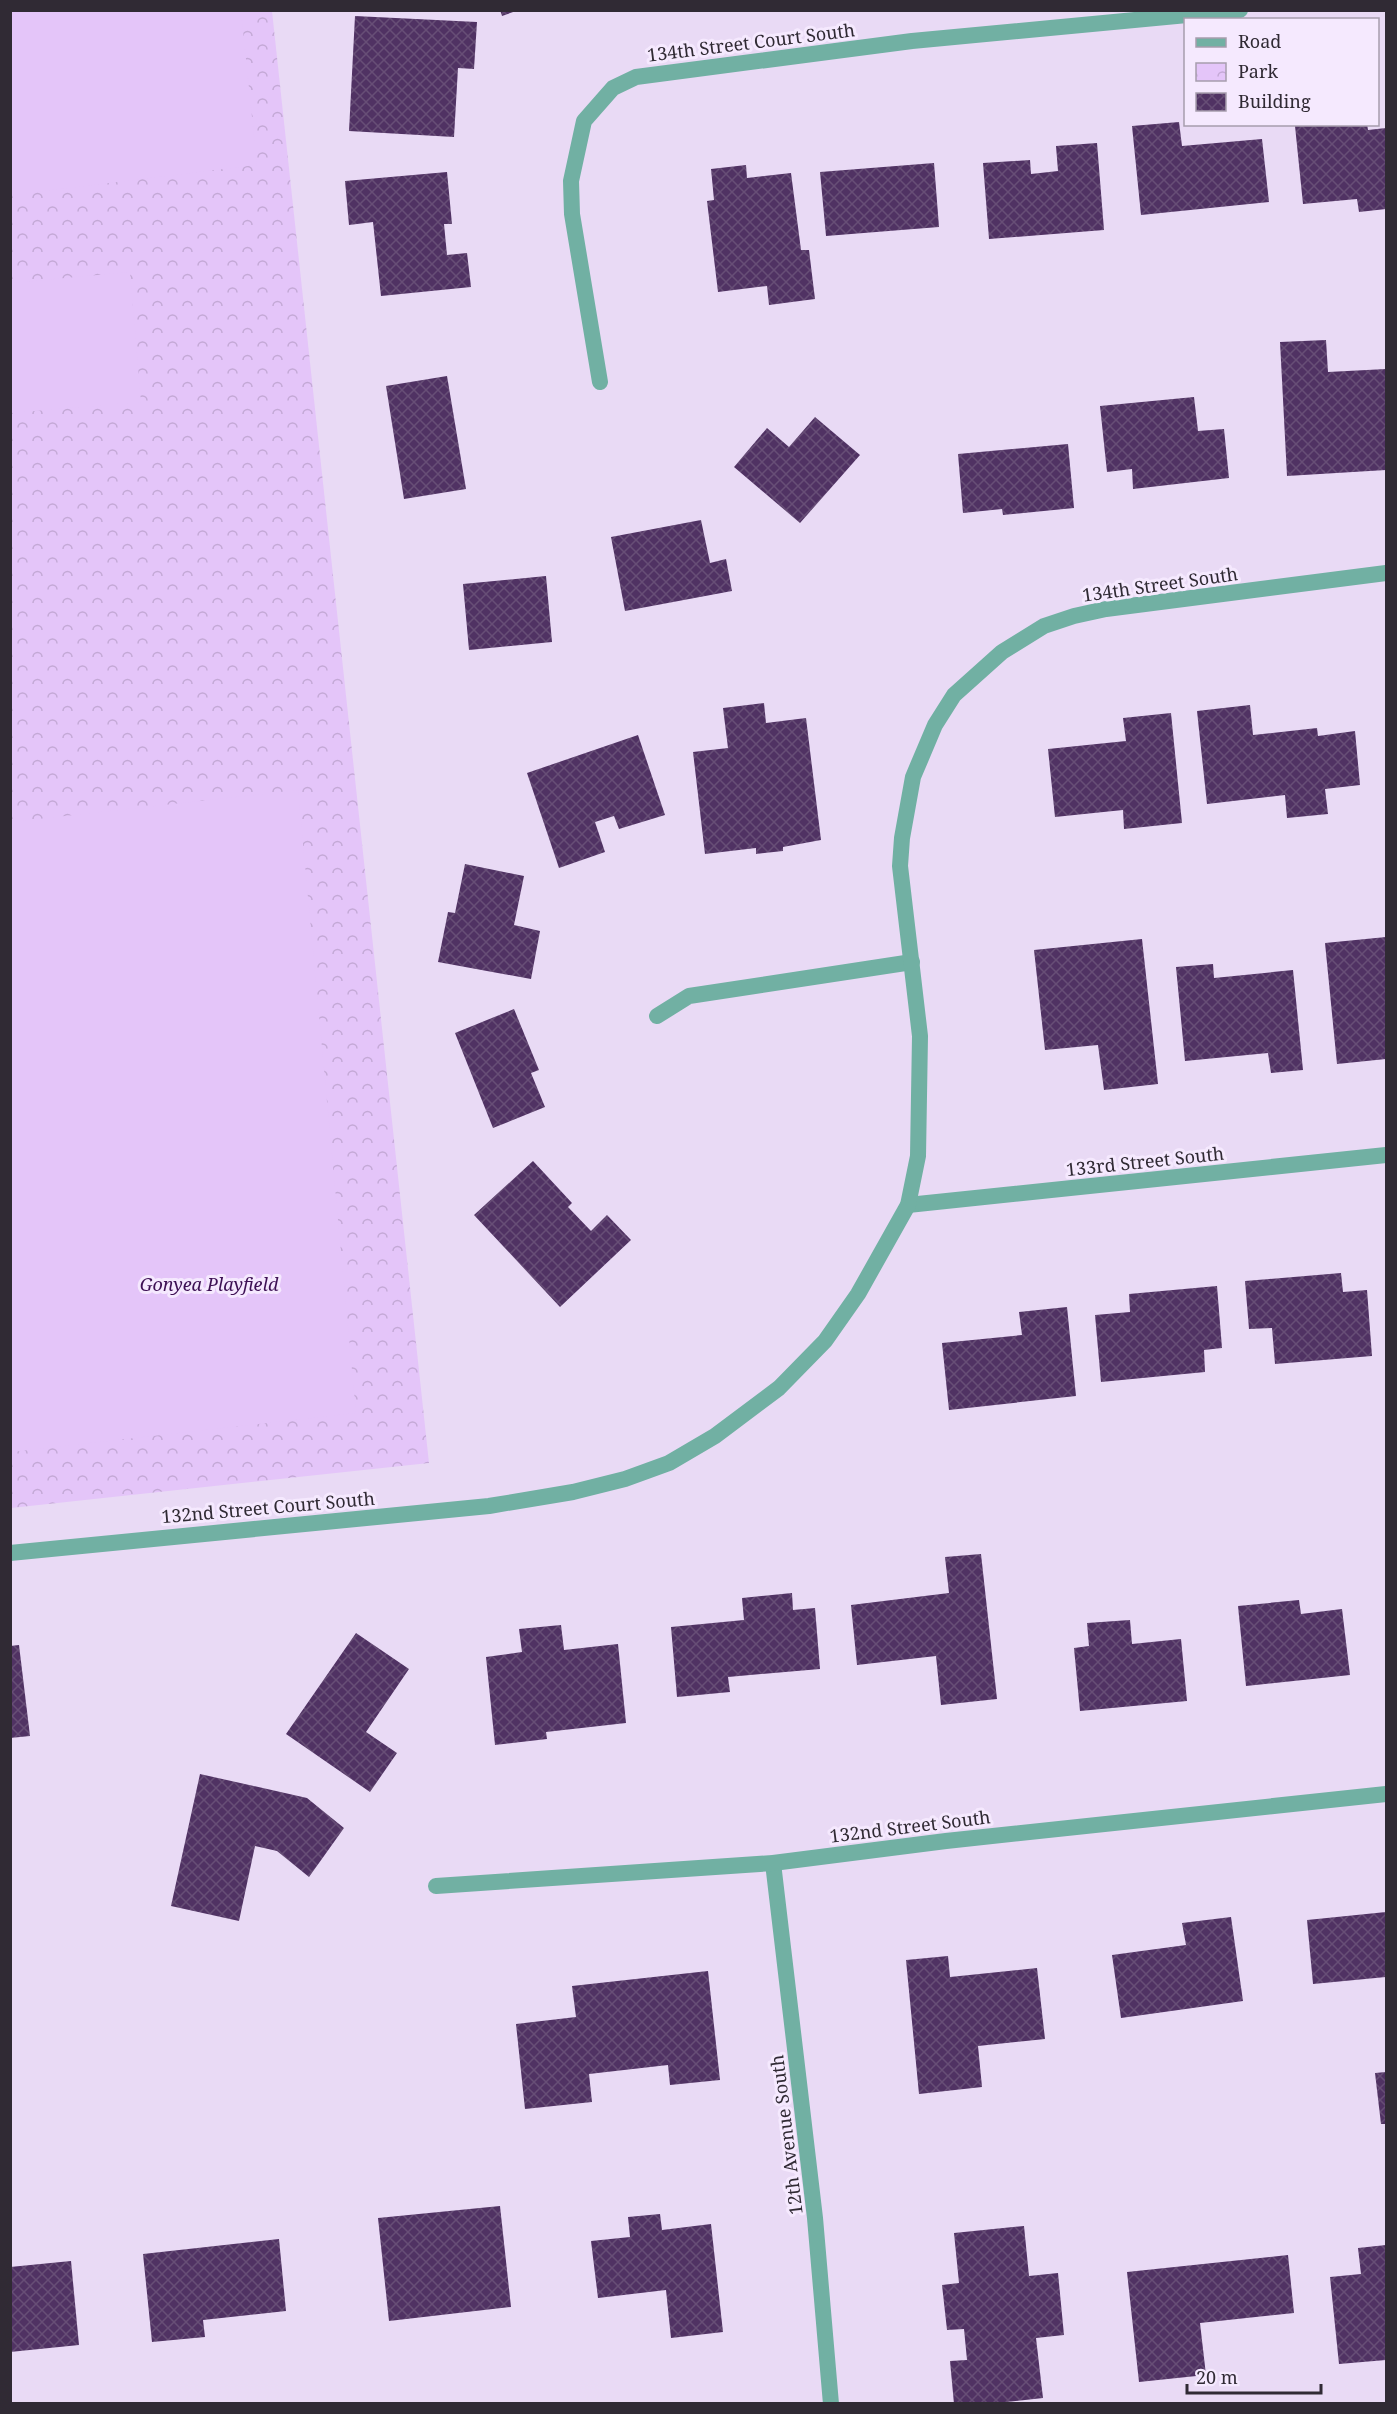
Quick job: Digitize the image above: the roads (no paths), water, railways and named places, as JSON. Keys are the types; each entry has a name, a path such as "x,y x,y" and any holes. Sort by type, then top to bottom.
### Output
{"street":[{"name":"134th Street Court South","path":"600,382 572,214 570,181 584,121 613,88 636,77 912,41 1240,10"},
{"name":"134th Street South","path":"912,962 900,866 902,838 913,777 935,725 954,695 1002,652 1044,626 1106,609 1386,573"},
{"path":"657,1016 689,996 912,962 920,1036 918,1156 908,1205"},
{"name":"133rd Street South","path":"908,1205 1386,1155"},
{"name":"132nd Street Court South","path":"10,1553 489,1506 573,1492 624,1479 669,1463 715,1436 779,1388 825,1341 858,1294 908,1205"},
{"name":"132nd Street South","path":"436,1886 773,1863 946,1840 1386,1794"},
{"name":"12th Avenue South","path":"773,1863 815,2218 831,2403"}],"park label":[{"name":"Gonyea Playfield","path":"209,1284"}]}
